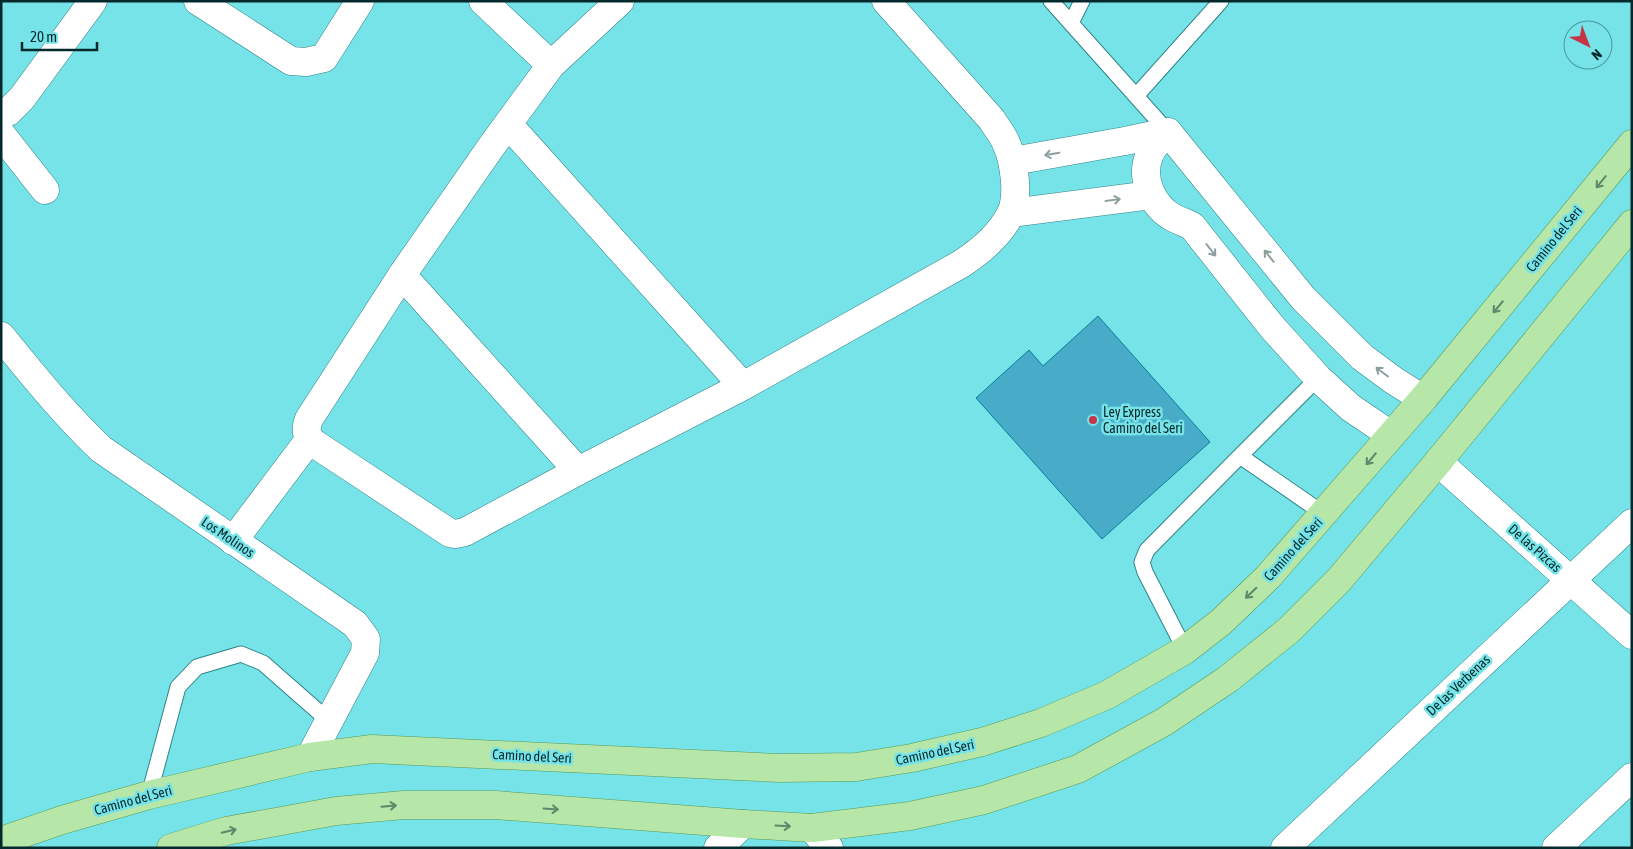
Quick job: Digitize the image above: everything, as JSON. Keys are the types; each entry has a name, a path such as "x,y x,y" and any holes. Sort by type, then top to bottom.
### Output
{"main road":[{"name":"Camino del Seri","path":"1,841 62,820 149,795 310,757 372,749 780,768 856,767 912,758 982,742 1041,723 1107,695 1185,650 1220,622 1268,577 1391,435 1632,144"},
{"path":"171,848 226,831 336,811 404,805 495,805 743,824 820,838 984,800 1078,769 1164,722 1228,679 1289,630 1339,580 1632,224"}],"street":[{"path":"1,114 8,112 22,98 94,1"},
{"path":"198,1 291,61 306,62 324,58 360,1"},
{"path":"483,1 552,65"},
{"path":"620,1 552,65 508,124 402,275 306,425 306,433 309,440 446,531 455,534 465,532 743,386 978,254 990,242 1011,213 1016,187 1013,161 1006,142 992,120 886,1"},
{"path":"508,124 743,386"},
{"path":"1013,161 1168,132"},
{"path":"1168,132 1155,144 1149,156 1146,182 1151,195 1162,209 1174,218 1192,226 1272,327 1318,378 1351,408 1391,435"},
{"path":"1168,132 1304,298 1362,357 1422,398"},
{"path":"1,134 45,190"},
{"path":"1011,213 1151,195"},
{"path":"1192,226 1223,200"},
{"path":"402,275 578,471"},
{"path":"1272,327 1304,298"},
{"name":"Los Molinos","path":"1,336 59,407 100,449 355,624 366,639 366,653 310,757"},
{"path":"233,540 309,440"},
{"name":"De las Pizcas","path":"1438,462 1632,635"},
{"name":"De las Verbenas","path":"1285,848 1632,523"},
{"path":"1556,848 1632,777"},
{"path":"718,848 743,824"}],"lane":[{"path":"1051,1 1168,132"},
{"path":"1071,23 1082,1"},
{"path":"1136,96 1222,1"},
{"path":"1185,650 1145,572 1142,562 1146,550 1318,378"},
{"path":"1240,456 1324,514"},
{"path":"149,795 178,687 197,667 241,654 262,663 330,721"}],"building":[{"name":"Ley Express Camino del Seri","path":"1098,316 1210,442 1102,539 976,398 1029,350 1043,366"}],"place":[{"name":"Ley Express Camino del Seri","path":"1093,420"}]}
